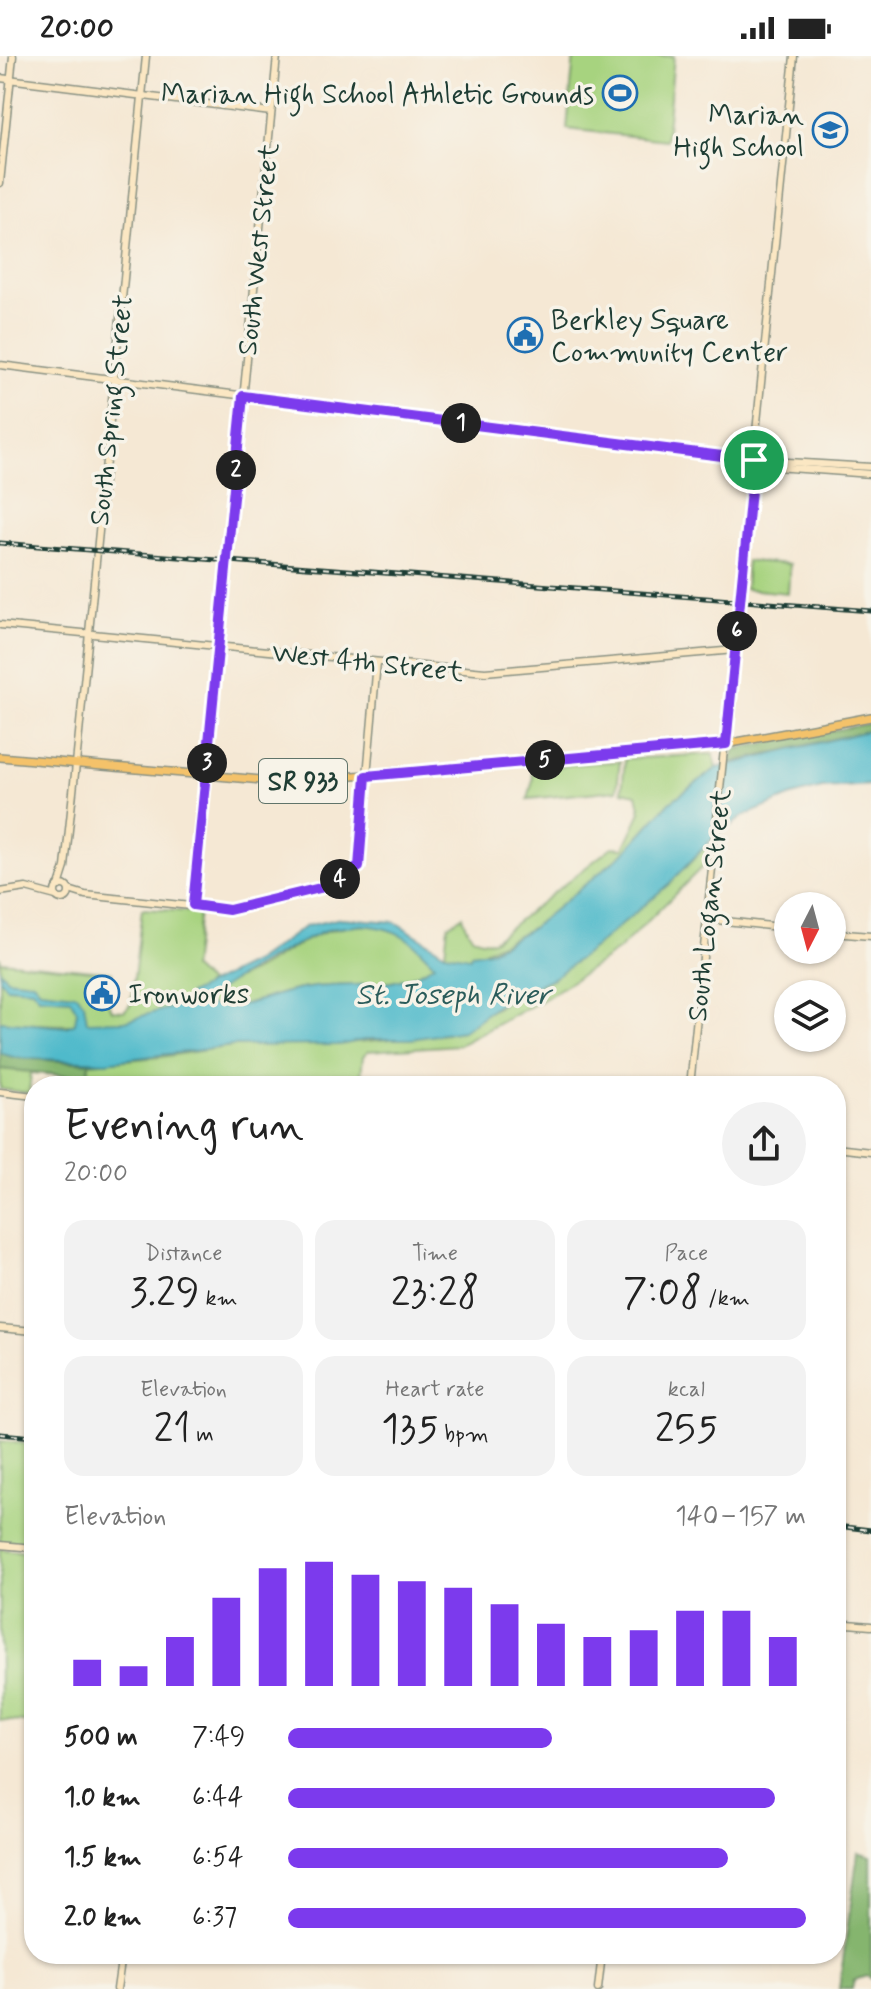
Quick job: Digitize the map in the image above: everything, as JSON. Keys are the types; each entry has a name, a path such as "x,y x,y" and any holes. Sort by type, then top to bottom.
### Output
{"main road":[{"name":"SR 933","path":"0,757 284,782 726,744 871,717"}],"street":[{"path":"0,183 13,56"},
{"name":"South Spring Street","path":"65,867 146,56"},
{"name":"South West Street","path":"193,905 277,56"},
{"name":"South Logan Street","path":"691,1076 794,56"},
{"path":"0,78 271,112"},
{"path":"0,365 754,460 871,467"},
{"path":"754,460 776,467 871,474"},
{"name":"West 4th Street","path":"0,625 485,672 735,650"},
{"path":"0,892 58,887 85,895 229,910 320,888 359,867 377,662"},
{"path":"56,896 65,867"},
{"path":"65,867 68,892"},
{"path":"40,890 60,899 68,892"},
{"path":"707,919 774,926"},
{"path":"846,934 871,936"},
{"path":"0,1092 24,1095"},
{"path":"846,1149 871,1152"},
{"path":"0,1328 24,1330"},
{"path":"0,1545 24,1547"},
{"path":"846,1624 871,1626"},
{"path":"119,1986 121,1964"},
{"path":"598,1989 601,1964"}],"green space":[{"name":"Marian High School Athletic Grounds","path":"574,56 674,56 666,140 567,129"},
{"path":"747,561 790,564 788,593 745,589"},
{"path":"871,723 871,730 729,763 735,749"},
{"path":"713,754 717,768 670,802 626,851 532,928 470,958 445,953 448,925 462,916 472,936 493,940 612,847 624,848 641,812 637,794 622,791 625,759"},
{"path":"620,761 617,790 528,799 533,780 532,768"},
{"path":"709,843 706,863 619,950 546,998 459,1045 368,1051 363,1056 361,1076 72,1076 31,1073 31,1076 24,1076 24,1092 0,1089 0,1053 90,1063 232,1046 357,1042 447,1034 553,978 670,883"},
{"path":"142,909 199,912 192,968 208,983 190,999 166,1012 120,1022 68,1025 0,1021 0,957 1,961 112,972 110,1005 112,1010 124,1011 131,1004"},
{"path":"372,925 407,935 434,964 419,973 386,983 300,989 229,1006 204,1004 219,988 308,939 336,929"},
{"path":"0,1053 16,1058 89,1063 88,1076 0,1069"},
{"path":"0,1441 24,1444 24,1544 0,1542"},
{"path":"0,1549 24,1552 24,1722 0,1720"},
{"path":"858,1852 871,1856 871,1979 867,1976 854,1980 852,1989 839,1989 842,1964 846,1964 846,1939"}],"water":[{"name":"St. Joseph River","path":"871,730 871,785 822,788 792,796 744,816 709,842 670,883 595,947 553,978 503,1001 463,1031 411,1039 369,1039 340,1045 232,1046 106,1062 16,1058 0,1053 0,1021 66,1027 75,1023 77,1011 70,999 39,997 32,989 6,987 0,979 0,970 7,979 33,982 40,990 76,994 84,1003 87,1022 125,1021 183,1004 189,994 255,962 306,926 341,918 395,922 445,953 470,957 471,954 489,951 532,928 626,851 670,802 717,768","holes":["362,925 403,936 434,964 419,973 386,983 301,989 229,1006 204,1004 224,987 283,952 331,929"]}],"railway":[{"path":"0,543 871,611"},
{"path":"0,1434 24,1436"},
{"path":"846,1527 871,1530"}],"place":[{"name":"Marian High School Athletic Grounds","path":"620,93"},
{"name":"Marian High School","path":"830,130"},
{"name":"Berkley Square Community Center","path":"525,335"},
{"name":"Ironworks","path":"102,993"}],"route":[{"path":"243,396 754,460 726,744 366,776 359,867 320,888 229,910 193,905 243,396"}]}
